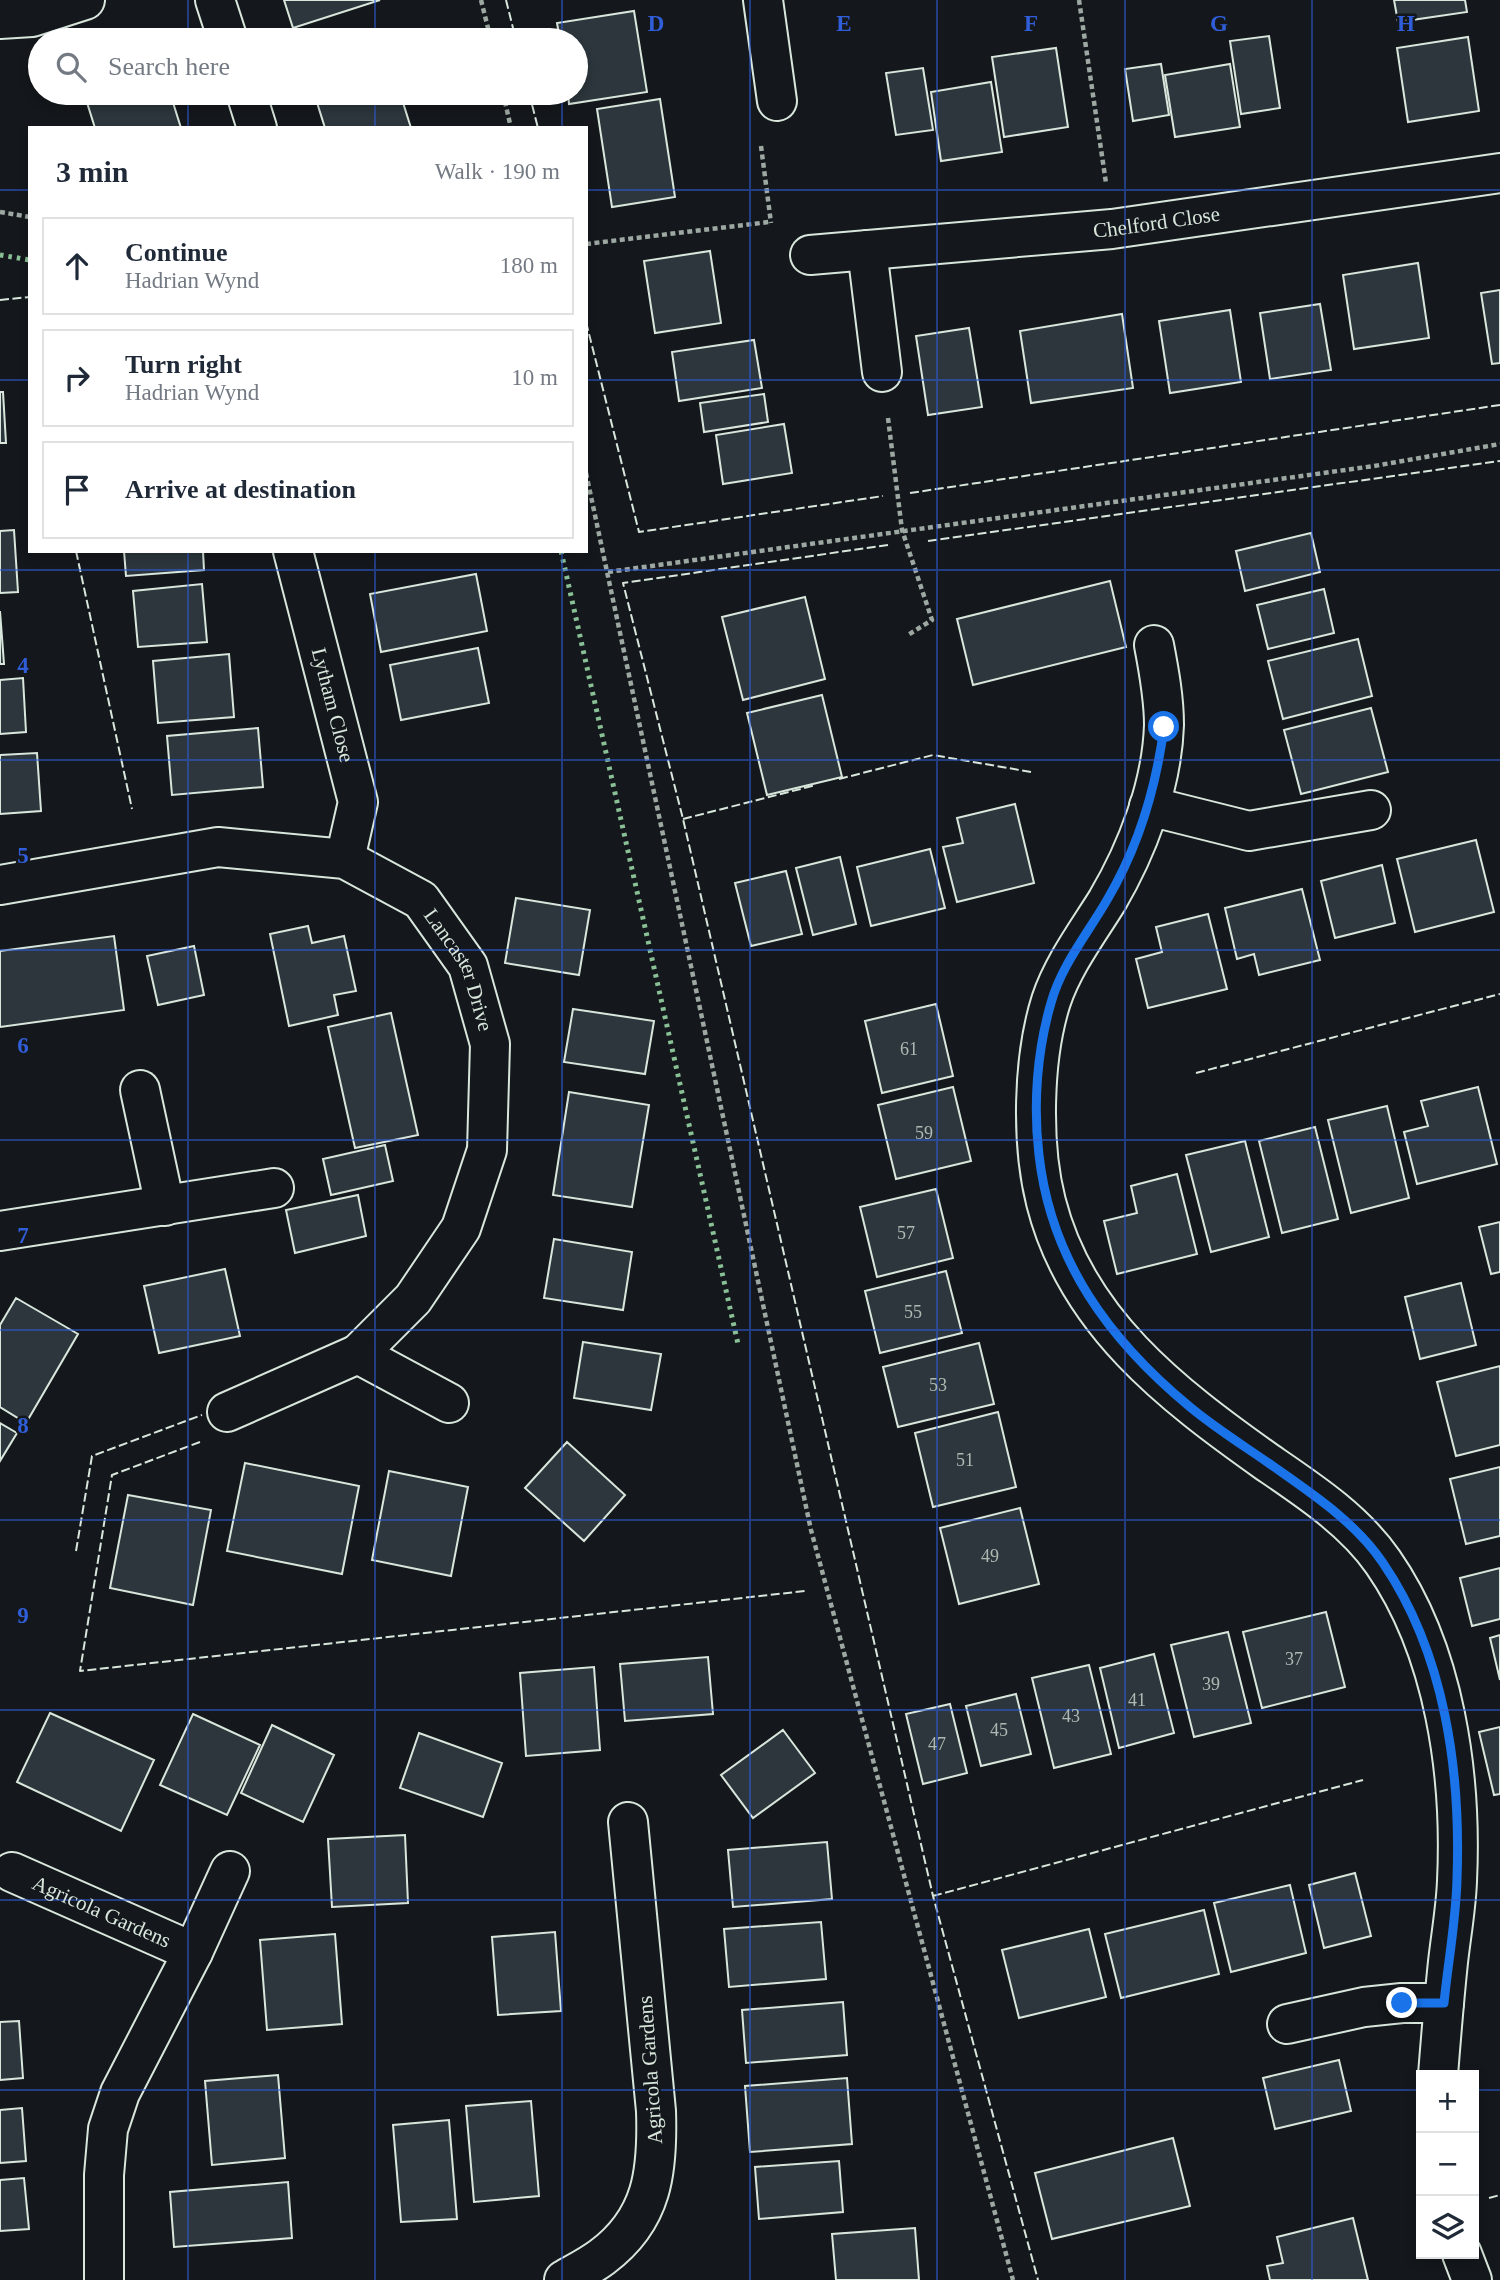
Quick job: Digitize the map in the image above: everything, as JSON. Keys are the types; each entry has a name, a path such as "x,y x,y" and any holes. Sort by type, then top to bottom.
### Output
{"street":[{"path":"0,19 32,17 85,0"},
{"path":"215,0 224,28"},
{"path":"762,0 777,101"},
{"path":"250,105 256,126"},
{"name":"Chelford Close","path":"810,255 1112,229 1500,173"},
{"path":"867,250 882,372"},
{"name":"Lytham Close","path":"294,553 358,802 345,859"},
{"path":"1154,645 1162,687 1164,727 1149,806 1132,853 1051,999 1039,1060 1036,1105 1038,1154 1046,1202 1064,1252 1083,1288 1111,1330 1142,1363 1191,1407 1310,1492 1351,1526 1381,1560 1403,1595 1427,1650 1452,1753 1457,1812 1457,1882 1438,2070"},
{"path":"1149,806 1249,831 1371,810"},
{"name":"Lancaster Drive","path":"0,885 218,847 345,859 421,901 468,966 490,1044 488,1150 461,1228 414,1299 358,1354 227,1412"},
{"path":"140,1090 165,1206"},
{"path":"0,1231 274,1188"},
{"path":"358,1354 449,1403"},
{"name":"Agricola Gardens","path":"564,2280 602,2257 632,2228 652,2189 657,2151 655,2098 628,1822"},
{"name":"Agricola Gardens","path":"104,2280 104,2175 108,2130 120,2094 230,1871"},
{"name":"Agricola Gardens","path":"12,1872 192,1952"},
{"path":"1287,2024 1364,2007 1444,2003"},
{"path":"1464,2259 1472,2280"}],"path":[{"path":"481,0 488,28"},
{"path":"1079,0 1112,229"},
{"path":"777,101 759,125 769,222 810,255"},
{"path":"505,105 510,126"},
{"path":"0,212 28,217"},
{"path":"588,244 769,222"},
{"path":"882,372 902,530 932,620 908,635"},
{"path":"608,572 1374,467 1500,444"},
{"path":"588,482 811,1530 1013,2280"}],"building":[{"path":"284,0 380,0 293,28"},
{"path":"1394,0 1465,0 1467,12 1398,22"},
{"path":"634,11 647,92 588,101 588,28 558,28 557,23"},
{"path":"1269,36 1280,108 1241,114 1230,41"},
{"path":"1468,37 1479,111 1408,122 1397,48"},
{"path":"1056,48 1068,127 1004,137 992,57"},
{"path":"1161,64 1169,115 1133,121 1125,69"},
{"path":"1230,64 1240,127 1175,137 1165,75"},
{"path":"923,68 933,130 896,135 886,73"},
{"path":"991,82 1002,152 941,161 931,92"},
{"path":"660,99 675,197 612,207 597,109"},
{"path":"88,105 174,105 180,126 94,126"},
{"path":"318,105 404,105 410,126 324,126"},
{"path":"710,251 721,323 655,333 644,261"},
{"path":"1418,263 1429,338 1354,349 1343,275"},
{"path":"1500,290 1500,363 1492,364 1481,293"},
{"path":"1320,304 1331,370 1270,379 1260,313"},
{"path":"1230,310 1241,382 1170,393 1159,321"},
{"path":"1122,314 1133,388 1031,403 1020,331"},
{"path":"969,328 982,407 928,415 916,336"},
{"path":"754,340 762,388 679,401 672,352"},
{"path":"0,392 3,392 6,443 0,443"},
{"path":"764,394 768,422 704,432 700,403"},
{"path":"784,424 792,473 723,484 716,435"},
{"path":"14,530 18,592 0,593 0,531"},
{"path":"1311,533 1320,572 1245,591 1236,551"},
{"path":"124,553 203,553 204,570 126,576"},
{"path":"476,574 487,631 381,652 370,594"},
{"path":"1110,581 1126,647 973,685 957,619"},
{"path":"202,584 207,642 138,647 133,591"},
{"path":"1324,589 1334,633 1268,649 1257,605"},
{"path":"805,597 825,679 743,700 722,617"},
{"path":"0,611 4,664 0,664"},
{"path":"1358,639 1372,696 1283,719 1268,661"},
{"path":"478,648 489,703 401,720 390,665"},
{"path":"229,654 234,717 158,723 153,661"},
{"path":"23,678 26,732 0,734 0,680"},
{"path":"822,695 842,777 767,795 747,713"},
{"path":"1371,708 1388,772 1301,794 1284,730"},
{"path":"258,728 263,787 172,795 167,736"},
{"path":"37,753 41,811 0,814 0,755"},
{"path":"1015,804 1034,883 957,902 943,847 963,843 957,818"},
{"path":"1476,840 1494,912 1415,932 1397,859"},
{"path":"930,849 945,908 871,926 857,867"},
{"path":"840,857 856,924 813,935 796,868"},
{"path":"1382,865 1395,923 1335,938 1321,881"},
{"path":"786,871 802,934 751,946 735,883"},
{"path":"1302,889 1320,960 1259,975 1254,954 1237,959 1225,908"},
{"path":"516,898 590,910 579,975 505,963"},
{"path":"1208,914 1227,989 1148,1008 1136,959 1162,952 1156,927"},
{"path":"308,926 312,943 344,936 356,991 334,995 338,1015 289,1026 270,934"},
{"path":"114,936 124,1010 0,1027 0,951"},
{"path":"194,946 204,995 158,1005 147,956"},
{"path":"936,1004 953,1076 882,1093 865,1021"},
{"path":"573,1009 654,1021 645,1074 564,1062"},
{"path":"391,1013 418,1135 355,1148 328,1027"},
{"path":"953,1087 971,1161 896,1179 878,1105"},
{"path":"1478,1087 1497,1164 1417,1184 1404,1132 1428,1126 1421,1101"},
{"path":"569,1092 649,1105 632,1207 553,1195"},
{"path":"1387,1106 1409,1198 1351,1213 1328,1120"},
{"path":"1315,1127 1338,1219 1282,1233 1259,1141"},
{"path":"1245,1141 1269,1237 1211,1252 1186,1155"},
{"path":"385,1145 393,1181 331,1195 323,1159"},
{"path":"1177,1174 1197,1254 1117,1274 1104,1221 1137,1213 1131,1186"},
{"path":"936,1189 953,1258 877,1277 860,1207"},
{"path":"358,1195 366,1236 295,1253 286,1210"},
{"path":"1500,1222 1500,1272 1491,1274 1479,1227"},
{"path":"554,1239 632,1252 623,1310 544,1298"},
{"path":"225,1269 240,1336 159,1353 144,1286"},
{"path":"946,1271 962,1333 880,1353 865,1291"},
{"path":"1461,1283 1476,1345 1420,1359 1405,1297"},
{"path":"16,1298 78,1334 26,1423 0,1407 0,1325"},
{"path":"583,1342 661,1354 651,1410 574,1398"},
{"path":"979,1343 994,1404 898,1427 883,1367"},
{"path":"1500,1366 1500,1445 1456,1456 1437,1382"},
{"path":"998,1412 1016,1487 933,1507 915,1433"},
{"path":"0,1423 17,1433 0,1461"},
{"path":"567,1442 625,1495 584,1541 525,1488"},
{"path":"245,1463 359,1486 342,1574 227,1551"},
{"path":"1500,1467 1500,1536 1466,1544 1450,1479"},
{"path":"389,1471 468,1487 451,1576 372,1560"},
{"path":"128,1495 211,1510 193,1605 110,1588"},
{"path":"1020,1508 1039,1584 959,1604 940,1528"},
{"path":"1500,1568 1500,1619 1472,1626 1460,1578"},
{"path":"1326,1612 1345,1687 1262,1708 1243,1632"},
{"path":"1228,1632 1251,1723 1194,1737 1171,1645"},
{"path":"1500,1635 1500,1680 1490,1638"},
{"path":"1154,1654 1174,1733 1119,1748 1100,1668"},
{"path":"708,1657 713,1714 625,1721 620,1664"},
{"path":"1089,1665 1111,1754 1054,1768 1032,1678"},
{"path":"594,1667 600,1750 526,1756 520,1673"},
{"path":"1016,1694 1031,1754 981,1766 966,1706"},
{"path":"950,1704 967,1773 923,1784 906,1714"},
{"path":"50,1713 154,1760 121,1831 17,1782"},
{"path":"193,1714 260,1745 227,1815 160,1785"},
{"path":"272,1725 334,1755 303,1822 241,1793"},
{"path":"1500,1727 1500,1794 1494,1795 1479,1732"},
{"path":"783,1730 815,1773 753,1818 721,1775"},
{"path":"419,1733 502,1763 483,1817 400,1788"},
{"path":"405,1835 408,1903 332,1907 328,1839"},
{"path":"827,1842 832,1899 733,1907 728,1850"},
{"path":"1355,1873 1371,1936 1324,1948 1309,1885"},
{"path":"1290,1885 1306,1953 1231,1972 1214,1903"},
{"path":"1204,1910 1219,1974 1121,1998 1105,1934"},
{"path":"821,1922 826,1979 729,1987 724,1929"},
{"path":"1089,1929 1106,1997 1019,2018 1002,1950"},
{"path":"555,1932 561,2011 498,2015 492,1937"},
{"path":"335,1934 342,2024 267,2030 260,1940"},
{"path":"843,2002 847,2055 746,2063 742,2010"},
{"path":"19,2021 23,2078 0,2080 0,2022"},
{"path":"1339,2060 1351,2111 1275,2129 1263,2078"},
{"path":"278,2075 285,2158 212,2165 205,2081"},
{"path":"847,2078 852,2144 750,2152 745,2086"},
{"path":"531,2101 539,2196 474,2202 466,2106"},
{"path":"22,2108 26,2161 0,2163 0,2110"},
{"path":"449,2120 457,2219 401,2222 393,2125"},
{"path":"1173,2138 1190,2206 1052,2239 1035,2173"},
{"path":"839,2161 843,2212 759,2219 755,2167"},
{"path":"24,2178 29,2229 0,2231 0,2180"},
{"path":"288,2182 292,2238 174,2247 170,2192"},
{"path":"1353,2218 1368,2280 1270,2280 1267,2266 1283,2263 1277,2237"},
{"path":"915,2228 919,2280 836,2280 832,2234"}],"hedge":[{"path":"0,255 28,260"},
{"path":"561,553 738,1344"}],"fence":[{"path":"506,0 513,28"},
{"path":"532,105 537,126"},
{"path":"0,300 28,297"},
{"path":"588,330 639,532 883,496"},
{"path":"910,493 1500,405"},
{"path":"928,541 1500,461"},
{"path":"888,545 623,583 683,819 933,1896 1038,2280"},
{"path":"76,553 132,809"},
{"path":"839,779 933,755 1031,772"},
{"path":"683,819 816,785"},
{"path":"1196,1073 1500,994"},
{"path":"76,1551 92,1456 202,1415"},
{"path":"200,1442 112,1475 80,1671 805,1591"},
{"path":"933,1896 1363,1780"},
{"path":"1489,2198 1500,2195"}],"route":[{"path":"1164,727 1149,806 1132,853 1051,999 1039,1060 1036,1105 1038,1154 1046,1202 1064,1252 1083,1288 1111,1330 1142,1363 1191,1407 1310,1492 1351,1526 1381,1560 1403,1595 1427,1650 1452,1753 1457,1812 1457,1882 1444,2003 1402,2003"}]}
